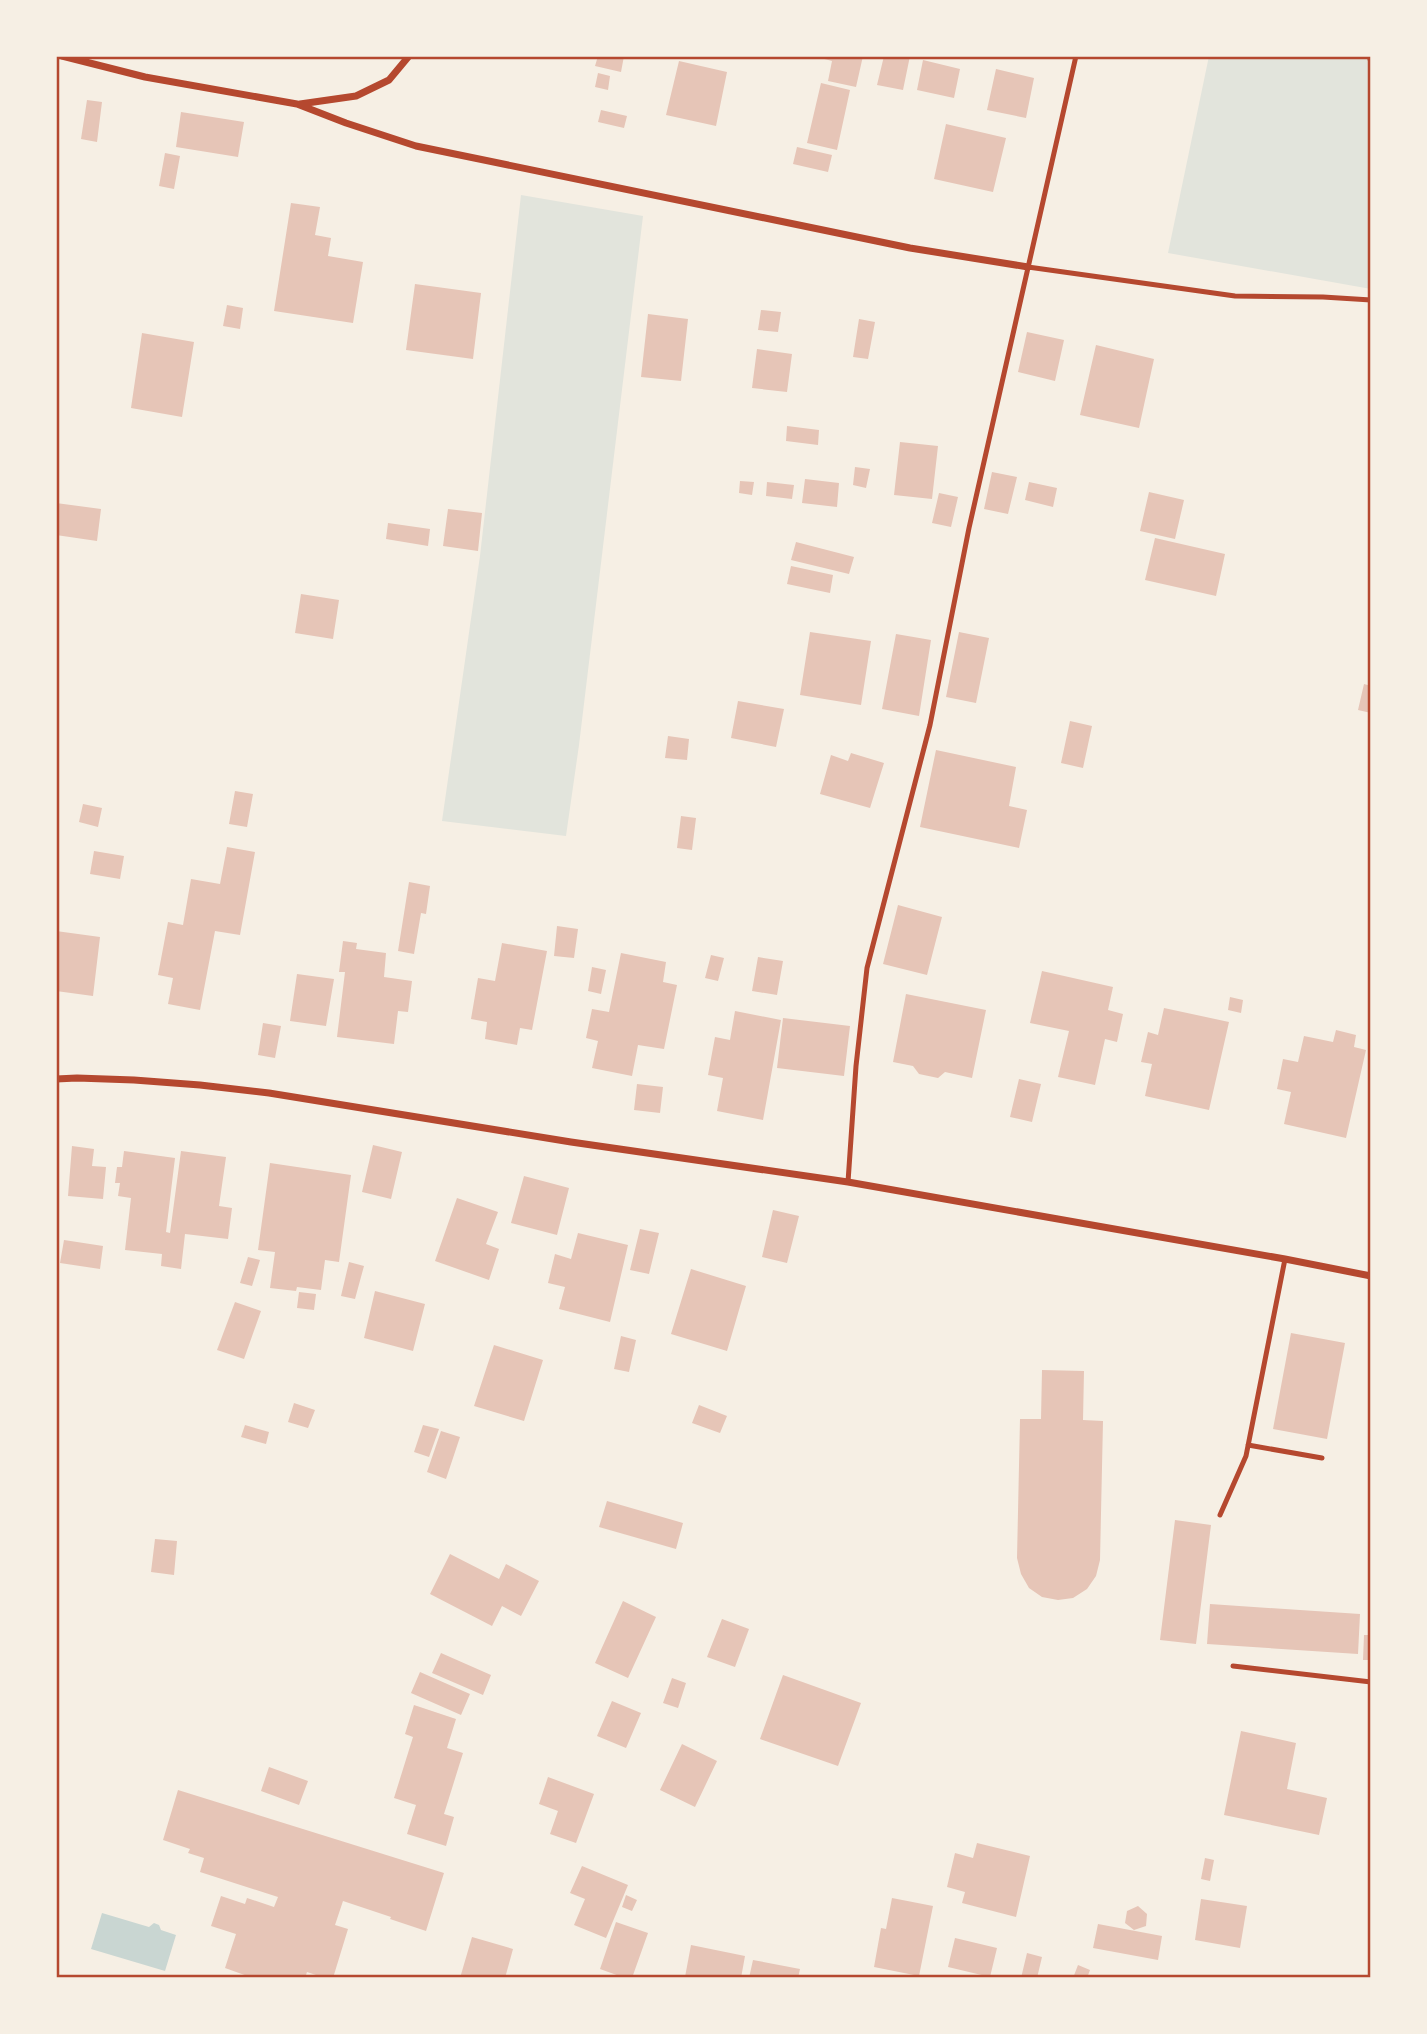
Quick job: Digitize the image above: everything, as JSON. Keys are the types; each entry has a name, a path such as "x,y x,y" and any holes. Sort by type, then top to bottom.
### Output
{"street":[{"path":"62,56 145,77 297,104 416,146 910,248 1028,267"},
{"path":"297,104 356,96 389,80 409,56"},
{"path":"56,1079 77,1077 173,1083 269,1093 571,1142 848,1182 1371,1276"}],"lane":[{"path":"848,1182 856,1066 867,968 930,725 969,528 1076,56"},
{"path":"1028,267 1235,296 1371,300"},
{"path":"1220,1515 1246,1455 1285,1259"},
{"path":"1248,1445 1322,1458"},
{"path":"1233,1666 1371,1682"}],"path":[{"path":"1369,56 1371,64"}],"shaded area":[{"path":"1209,56 1371,56 1371,289 1168,253"},
{"path":"521,195 643,216 566,836 442,821 480,556"},
{"path":"102,1913 149,1927 154,1923 159,1925 161,1930 176,1935 165,1971 91,1949"}],"building":[{"path":"598,56 624,56 621,72 595,66"},
{"path":"813,56 863,56 856,87 828,81 832,61"},
{"path":"884,56 910,56 903,90 877,85"},
{"path":"923,60 960,69 954,98 917,90"},
{"path":"679,61 727,72 716,126 666,115"},
{"path":"996,69 1034,78 1026,118 987,110"},
{"path":"598,73 610,76 608,90 595,87"},
{"path":"821,83 850,90 837,150 807,143"},
{"path":"87,100 102,102 97,142 81,139"},
{"path":"601,110 627,116 624,128 598,122"},
{"path":"181,112 244,122 238,157 176,147"},
{"path":"946,124 1006,138 993,192 934,179"},
{"path":"797,147 832,155 828,172 793,164"},
{"path":"165,153 180,156 174,189 159,186"},
{"path":"291,203 320,207 315,235 331,238 328,256 363,262 353,323 274,311"},
{"path":"415,284 481,293 473,359 406,350"},
{"path":"227,305 243,308 240,329 223,326"},
{"path":"761,310 781,312 778,332 758,330"},
{"path":"648,314 688,319 681,381 641,377"},
{"path":"859,319 875,322 868,359 853,357"},
{"path":"1027,332 1064,340 1055,381 1018,372"},
{"path":"142,333 194,342 182,417 131,408"},
{"path":"1096,345 1154,359 1139,428 1080,415"},
{"path":"757,349 792,354 787,392 752,388"},
{"path":"787,426 819,430 818,445 786,441"},
{"path":"900,442 938,446 932,499 894,495"},
{"path":"855,467 870,469 866,488 853,485"},
{"path":"992,472 1017,477 1008,514 984,509"},
{"path":"805,479 839,483 837,507 802,503"},
{"path":"740,481 754,482 752,495 739,493"},
{"path":"767,482 794,485 792,499 766,496"},
{"path":"1029,482 1057,488 1053,507 1025,500"},
{"path":"1149,492 1184,500 1175,539 1140,531"},
{"path":"939,493 958,497 951,527 932,523"},
{"path":"56,503 101,509 97,541 56,535"},
{"path":"448,509 482,513 478,551 443,546"},
{"path":"388,523 430,529 428,546 386,539"},
{"path":"1155,538 1225,554 1216,596 1145,580"},
{"path":"796,542 854,557 849,574 791,560"},
{"path":"791,566 833,575 830,593 787,584"},
{"path":"301,594 339,600 333,639 295,633"},
{"path":"810,632 871,641 861,705 800,695"},
{"path":"959,632 989,638 976,703 946,697"},
{"path":"896,634 931,640 919,716 882,709"},
{"path":"1364,684 1371,686 1371,713 1358,710"},
{"path":"738,701 784,709 776,747 731,738"},
{"path":"1070,721 1092,726 1083,768 1061,763"},
{"path":"668,736 689,739 687,760 665,758"},
{"path":"936,750 1016,767 1009,806 1027,810 1019,848 920,827"},
{"path":"851,753 884,763 870,808 820,794 831,755 848,761"},
{"path":"235,791 253,794 247,827 229,824"},
{"path":"83,804 102,808 98,827 79,822"},
{"path":"681,816 696,818 692,850 677,848"},
{"path":"227,847 255,852 240,935 215,931 200,1010 168,1004 173,978 158,975 168,922 183,925 191,879 220,884"},
{"path":"94,851 124,856 120,879 90,874"},
{"path":"409,882 430,886 426,914 421,913 414,954 398,951"},
{"path":"898,905 942,917 927,975 883,964"},
{"path":"557,926 578,929 574,958 554,956"},
{"path":"56,931 100,937 93,996 56,991"},
{"path":"343,941 357,943 356,949 386,953 384,977 412,981 408,1012 398,1011 394,1044 337,1037 345,972 339,972"},
{"path":"502,943 547,951 532,1030 520,1028 517,1045 485,1039 487,1022 471,1019 478,978 495,981"},
{"path":"621,953 666,962 663,982 677,985 664,1049 638,1045 632,1076 592,1068 598,1041 586,1038 592,1009 609,1012"},
{"path":"711,955 724,958 718,981 705,978"},
{"path":"758,957 783,961 777,995 752,991"},
{"path":"592,967 606,970 601,994 588,991"},
{"path":"1042,971 1113,987 1108,1010 1123,1014 1117,1042 1105,1039 1095,1085 1058,1077 1069,1031 1030,1023"},
{"path":"297,974 334,979 326,1026 290,1021"},
{"path":"906,994 986,1010 972,1078 945,1072 938,1078 919,1074 913,1066 893,1062"},
{"path":"1230,997 1243,1000 1241,1013 1228,1010"},
{"path":"1164,1008 1229,1022 1209,1110 1145,1096 1152,1064 1141,1062 1148,1032 1158,1035"},
{"path":"735,1011 781,1020 763,1120 717,1111 723,1078 708,1075 715,1037 730,1040"},
{"path":"783,1018 850,1026 844,1076 777,1068"},
{"path":"263,1023 281,1026 275,1058 258,1055"},
{"path":"1336,1030 1356,1035 1354,1047 1366,1050 1346,1138 1284,1124 1291,1092 1277,1089 1283,1059 1298,1062 1304,1036 1333,1042"},
{"path":"1019,1079 1041,1084 1032,1122 1010,1117"},
{"path":"637,1084 663,1087 660,1113 634,1110"},
{"path":"373,1145 402,1152 391,1199 362,1192"},
{"path":"72,1146 94,1149 92,1166 106,1167 103,1199 68,1196"},
{"path":"124,1151 175,1158 166,1232 170,1233 181,1151 226,1157 219,1206 232,1208 228,1239 185,1234 181,1269 161,1266 162,1254 125,1250 131,1198 118,1196 120,1183 115,1183 117,1167 122,1167"},
{"path":"270,1163 351,1175 339,1262 325,1260 321,1290 270,1288 275,1252 258,1250"},
{"path":"524,1176 569,1188 557,1235 511,1223"},
{"path":"457,1198 498,1212 486,1244 499,1249 489,1280 435,1261"},
{"path":"773,1210 799,1216 787,1263 762,1257"},
{"path":"640,1229 659,1233 649,1274 630,1270"},
{"path":"578,1233 628,1245 610,1322 559,1309 565,1287 548,1283 555,1254 571,1259"},
{"path":"64,1240 103,1246 100,1269 60,1263"},
{"path":"248,1257 260,1260 252,1286 240,1283"},
{"path":"349,1262 364,1266 355,1299 341,1296"},
{"path":"691,1269 746,1286 727,1351 671,1334"},
{"path":"375,1291 425,1304 413,1351 364,1338"},
{"path":"299,1292 316,1294 314,1310 297,1308"},
{"path":"235,1302 261,1311 244,1359 217,1350"},
{"path":"1291,1333 1345,1343 1327,1439 1273,1429"},
{"path":"621,1336 636,1340 629,1372 614,1369"},
{"path":"494,1345 543,1360 524,1421 474,1406"},
{"path":"1042,1370 1084,1371 1083,1420 1103,1421 1100,1560 1096,1576 1087,1589 1073,1598 1058,1600 1042,1597 1029,1588 1021,1574 1017,1558 1020,1419 1041,1419"},
{"path":"294,1403 315,1410 308,1428 288,1422"},
{"path":"699,1405 727,1416 720,1433 692,1423"},
{"path":"245,1425 269,1432 266,1444 241,1437"},
{"path":"423,1425 439,1429 429,1457 414,1452"},
{"path":"441,1431 460,1437 446,1479 427,1472"},
{"path":"607,1501 683,1523 676,1549 599,1527"},
{"path":"1175,1520 1211,1525 1196,1644 1160,1640"},
{"path":"155,1539 177,1541 174,1575 151,1572"},
{"path":"450,1554 499,1579 506,1564 539,1581 521,1616 502,1606 492,1626 430,1594"},
{"path":"623,1601 656,1617 628,1678 595,1663"},
{"path":"1210,1604 1360,1614 1358,1654 1207,1644"},
{"path":"722,1619 749,1629 735,1667 707,1657"},
{"path":"1364,1635 1371,1635 1371,1660 1363,1660"},
{"path":"441,1653 491,1675 483,1695 432,1673"},
{"path":"420,1672 470,1694 461,1715 411,1693"},
{"path":"783,1675 861,1703 838,1766 760,1739"},
{"path":"672,1678 686,1683 678,1708 663,1703"},
{"path":"612,1701 641,1713 626,1748 597,1736"},
{"path":"414,1705 456,1719 447,1748 463,1753 444,1814 454,1817 446,1846 407,1834 416,1805 394,1798 413,1737 405,1734"},
{"path":"1241,1731 1296,1743 1287,1789 1327,1798 1319,1835 1224,1815"},
{"path":"682,1744 717,1761 695,1807 660,1790"},
{"path":"269,1767 308,1781 299,1805 261,1791"},
{"path":"548,1777 594,1794 576,1843 550,1834 558,1811 539,1804"},
{"path":"178,1790 444,1873 426,1931 343,1901 335,1925 348,1929 333,1978 307,1972 305,1978 253,1978 225,1968 236,1934 211,1926 221,1896 245,1904 247,1898 274,1907 278,1897 200,1872 204,1858 188,1853 190,1849 163,1840"},
{"path":"977,1843 1030,1856 1016,1917 962,1903 965,1892 947,1887 955,1853 973,1858"},
{"path":"1205,1858 1214,1860 1210,1881 1201,1879"},
{"path":"582,1866 628,1885 606,1938 574,1925 585,1899 570,1893"},
{"path":"626,1895 637,1900 632,1911 622,1907"},
{"path":"892,1898 933,1906 919,1976 874,1967 881,1928 886,1929"},
{"path":"1201,1899 1247,1906 1240,1948 1195,1940"},
{"path":"1138,1906 1147,1914 1146,1926 1134,1930 1125,1923 1127,1911"},
{"path":"616,1922 648,1933 632,1978 600,1969"},
{"path":"1098,1924 1162,1936 1158,1960 1093,1948"},
{"path":"472,1937 513,1949 505,1978 460,1978"},
{"path":"955,1938 997,1948 990,1977 948,1967"},
{"path":"691,1945 745,1956 741,1978 685,1977"},
{"path":"1027,1953 1042,1957 1037,1978 1021,1978"},
{"path":"753,1960 800,1969 798,1978 749,1978"},
{"path":"1078,1965 1090,1970 1087,1978 1073,1978"}]}
